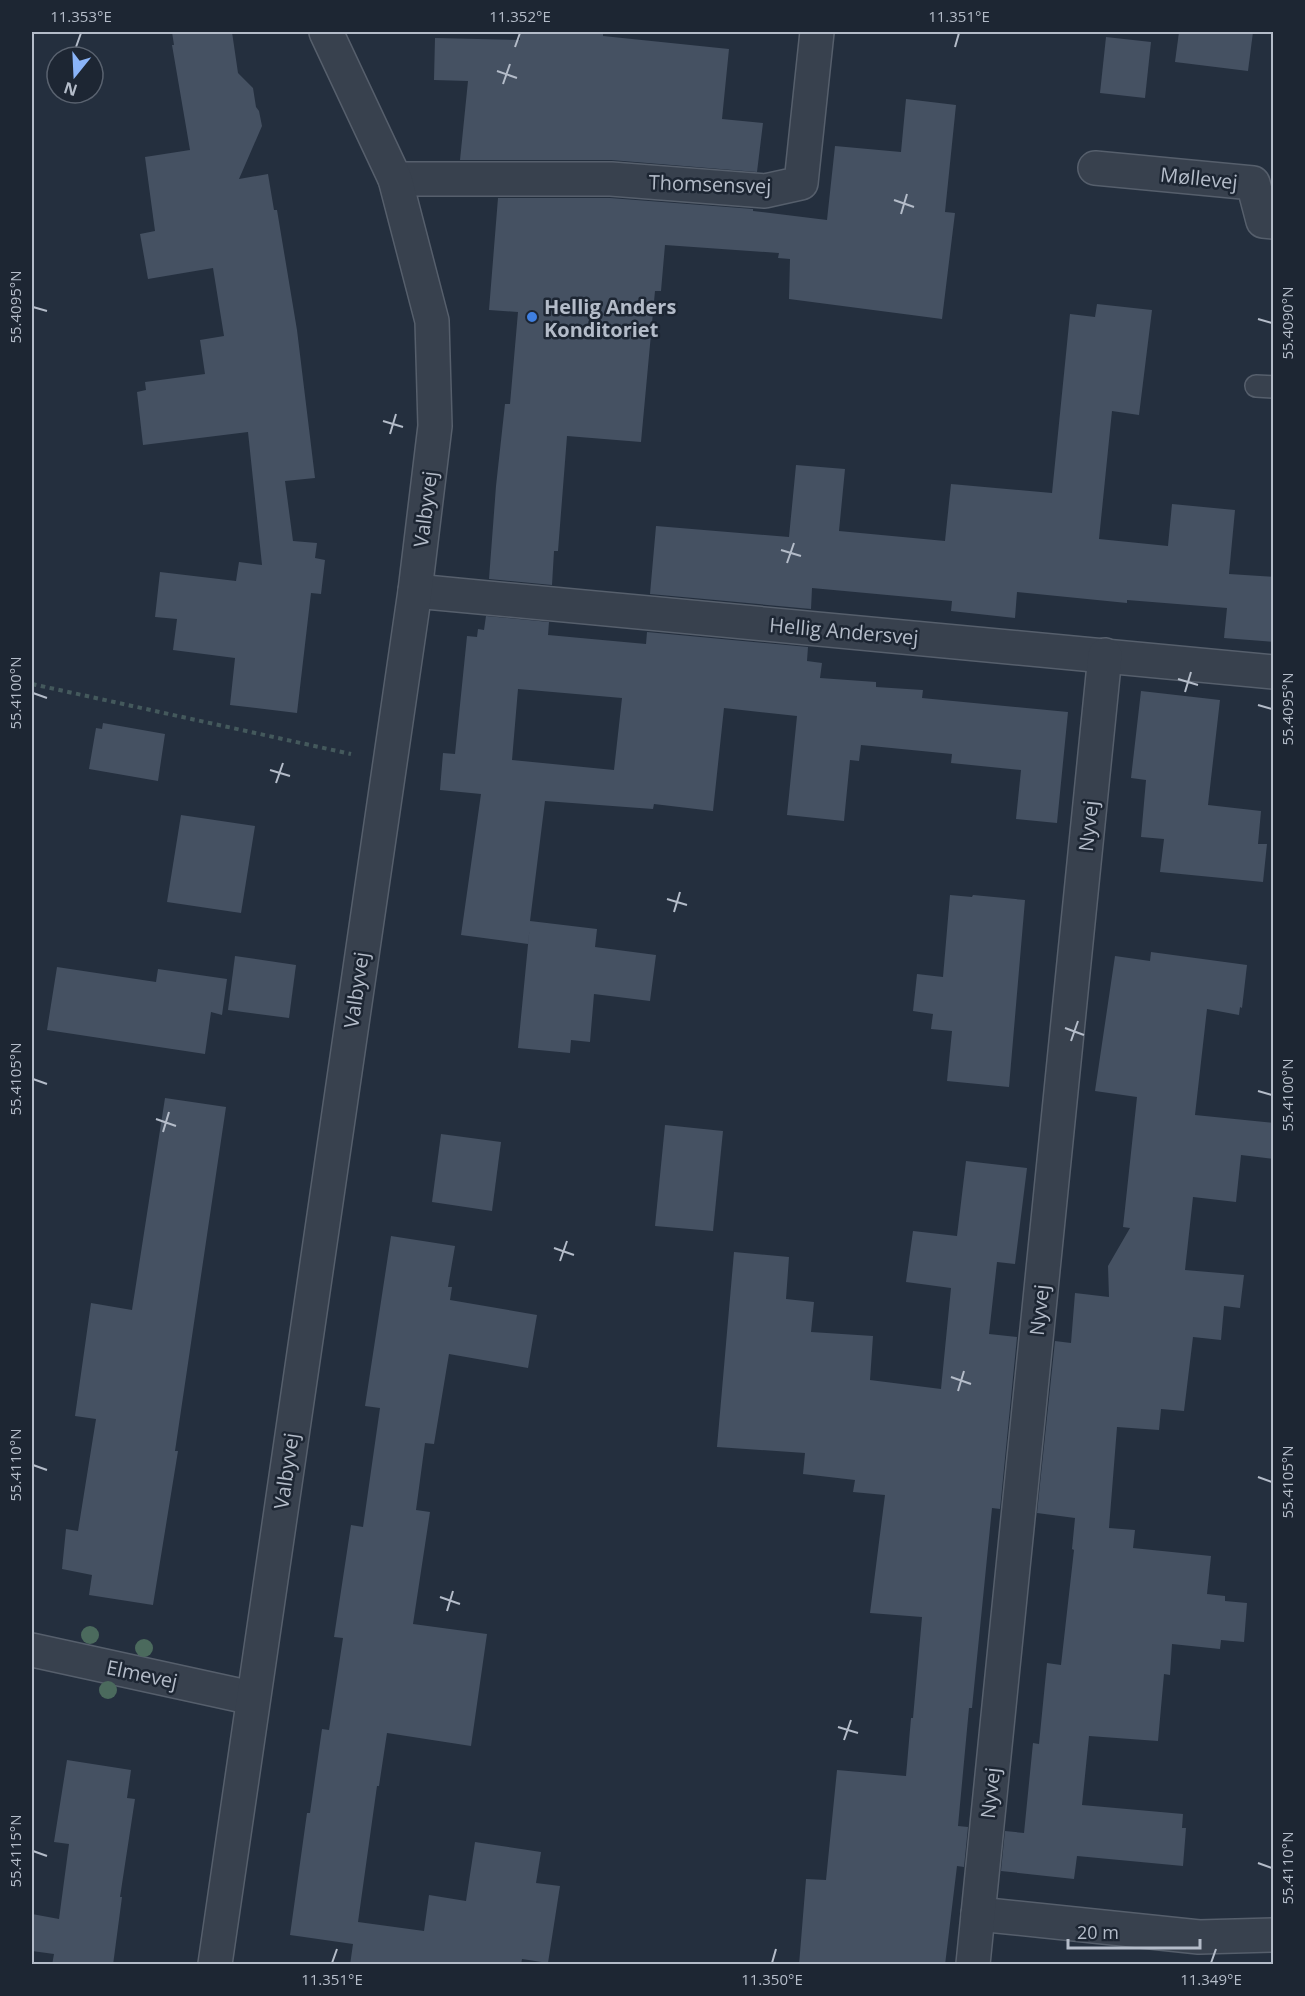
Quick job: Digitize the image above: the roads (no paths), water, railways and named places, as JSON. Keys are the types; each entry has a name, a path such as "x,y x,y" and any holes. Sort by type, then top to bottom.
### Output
{"street":[{"name":"Valbyvej","path":"215,1965 252,1698 415,591 435,426 432,321 395,179 326,32"},
{"name":"Thomsensvej","path":"395,179 610,179 765,191 801,183 817,32"},
{"name":"Møllevej","path":"1095,168 1252,183 1263,221 1274,222"},
{"name":"Hellig Andersvej","path":"415,591 1274,672"},
{"name":"Nyvej","path":"973,1965 1105,655"},
{"name":"Elmevej","path":"32,1650 252,1698"},
{"path":"978,1914 1199,1937 1274,1935"}],"place":[{"name":"Hellig Anders Konditoriet","path":"532,317"}]}
